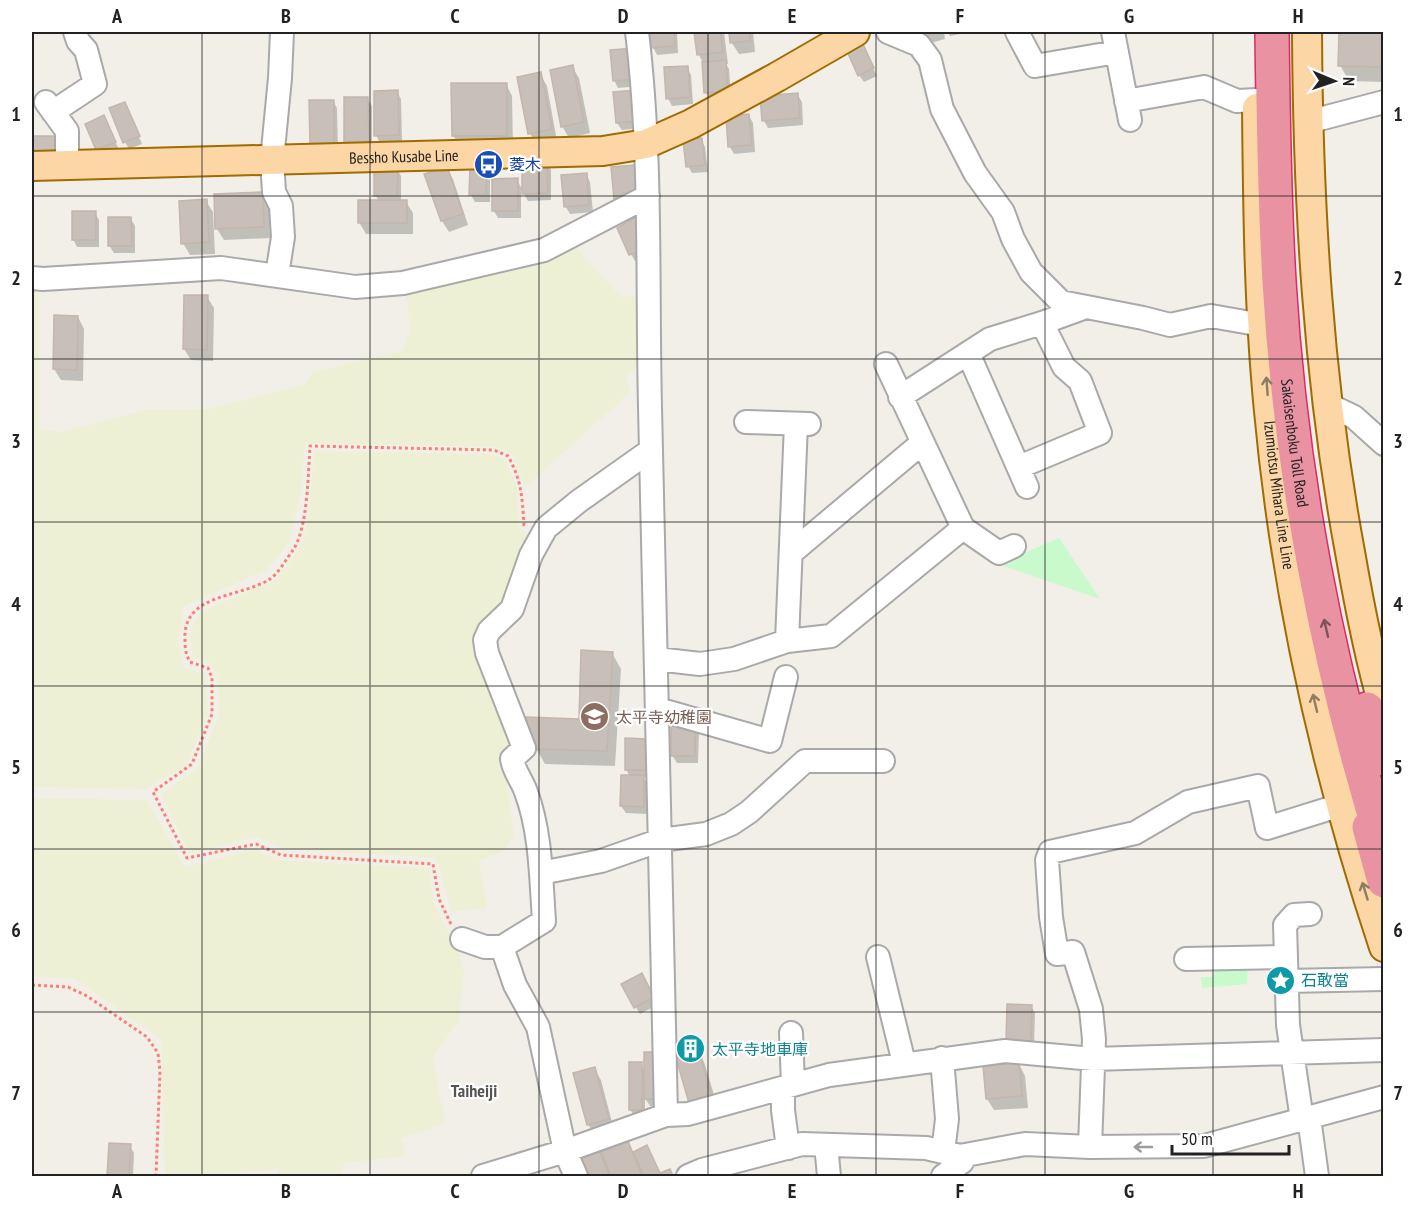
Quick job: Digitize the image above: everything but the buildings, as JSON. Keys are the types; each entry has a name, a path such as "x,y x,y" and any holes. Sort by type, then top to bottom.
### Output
{"highway":[{"name":"Sakaisenboku Toll Road","path":"1272,32 1278,271 1289,390 1304,502 1323,617 1365,710 1383,769"},
{"name":"Sakaisenboku Toll Road","path":"1294,32 1296,175 1301,286 1325,501 1365,710 1383,847"},
{"path":"1365,710 1383,759"},
{"path":"1365,710 1361,795 1383,881"}],"main road":[{"name":"Bessho Kusabe Line","path":"32,166 603,151 646,144 729,103 855,32"},
{"name":"Izumiotsu Mihara Line Line","path":"1257,32 1258,209 1262,326 1269,412 1295,606 1315,704 1341,805 1383,947"},
{"path":"1307,32 1308,122 1315,273 1327,404 1339,495 1354,574 1365,710"}],"street":[{"path":"67,166 67,131 50,107 95,84 86,51 78,41 75,32"},
{"path":"277,275 283,237 281,206 274,192 272,160 282,32"},
{"path":"637,32 648,196 651,450 666,1115"},
{"path":"888,32 920,45 930,60 942,109 975,173 1003,212 1013,239 1031,272 1061,302 1170,325 1211,316 1262,326"},
{"path":"1017,32 1035,66 1115,42 1128,110 1204,87 1237,101 1257,100"},
{"path":"1308,122 1383,102"},
{"path":"32,278 221,268 355,287 403,283 544,250 648,196"},
{"path":"900,397 990,339 1086,308"},
{"path":"968,353 1023,477 1100,433 1080,381 1064,368 1042,323"},
{"path":"886,364 963,528 999,554 1014,546"},
{"path":"1327,404 1354,417 1383,444"},
{"path":"746,422 803,424 791,553 787,641"},
{"path":"791,553 922,443"},
{"path":"462,939 485,946 502,947 544,921 535,827 526,792 514,771 512,759 524,748 487,652 485,640 489,631 512,609 531,555 546,528 579,501 651,450"},
{"path":"657,659 700,664 734,659 787,641 831,636 963,528"},
{"path":"658,709 770,741 786,677"},
{"path":"541,873 601,861 661,840 706,834 731,824 749,812 805,761 883,761"},
{"path":"1090,1147 1094,1039 1091,1009 1073,952 1058,954 1047,860 1050,852 1135,833 1188,802 1258,786 1267,828 1341,805"},
{"path":"1310,914 1294,915 1286,925 1286,957 1291,1054 1317,1176"},
{"path":"502,947 515,985 538,1027 565,1151 576,1176"},
{"path":"878,957 904,1063"},
{"path":"1186,959 1286,957"},
{"path":"1287,981 1383,979"},
{"path":"788,1148 783,1110 788,1086 791,1033"},
{"path":"483,1176 565,1151 666,1115 688,1114 829,1075 904,1063 1005,1051 1093,1059 1383,1050"},
{"path":"942,1059 947,1119 958,1162"},
{"path":"943,1176 958,1162 1025,1143 1090,1147 1204,1146 1383,1097"},
{"path":"688,1176 702,1170 802,1144 926,1148 958,1162"},
{"path":"826,1145 830,1176"}],"path":[{"path":"462,939 448,921 439,899 433,864 280,855 256,844 187,858 153,792 192,764 212,714 212,678 208,668 190,663 186,655 184,632 189,617 200,606 271,578 295,547 304,516 310,446 494,450 508,456 515,469 521,487 524,525 541,536"},
{"path":"32,985 68,987 87,996 147,1036 158,1053 160,1071 156,1176"}],"green space":[{"path":"575,247 621,297 636,296 638,366 625,377 631,392 525,487 511,453 494,447 305,443 301,492 289,543 267,570 184,606 178,643 184,667 205,674 208,713 186,766 145,789 32,787 32,283 39,283 39,429 62,432 148,409 207,409 306,384 313,372 404,350 410,328 405,289"},
{"path":"314,451 493,454 506,461 517,488 519,527 534,539 509,606 485,627 518,746 504,760 514,837 502,852 479,861 487,908 451,912 436,858 284,849 256,837 189,853 161,794 198,768 219,714 218,679 210,663 192,657 190,633 195,619 204,610 274,581 299,550 308,520"},
{"path":"1059,538 1100,599 998,564"},
{"path":"32,798 147,800 185,867 255,850 280,860 429,868 434,902 444,925 457,941 464,973 459,1020 433,1057 445,1124 401,1138 406,1156 344,1163 341,1176 278,1176 278,1169 223,1174 222,1176 165,1176 161,1040 76,979 32,976"},
{"path":"1221,965 1248,965 1247,984 1202,988 1201,977 1214,977 1215,971"}],"place":[{"name":"菱木","path":"488,164"},
{"name":"太平寺幼稚園","path":"595,717"},
{"name":"石敢當","path":"1280,980"},
{"name":"太平寺地車庫","path":"691,1049"}],"district":[{"name":"Taiheiji","path":"474,1090"}]}
